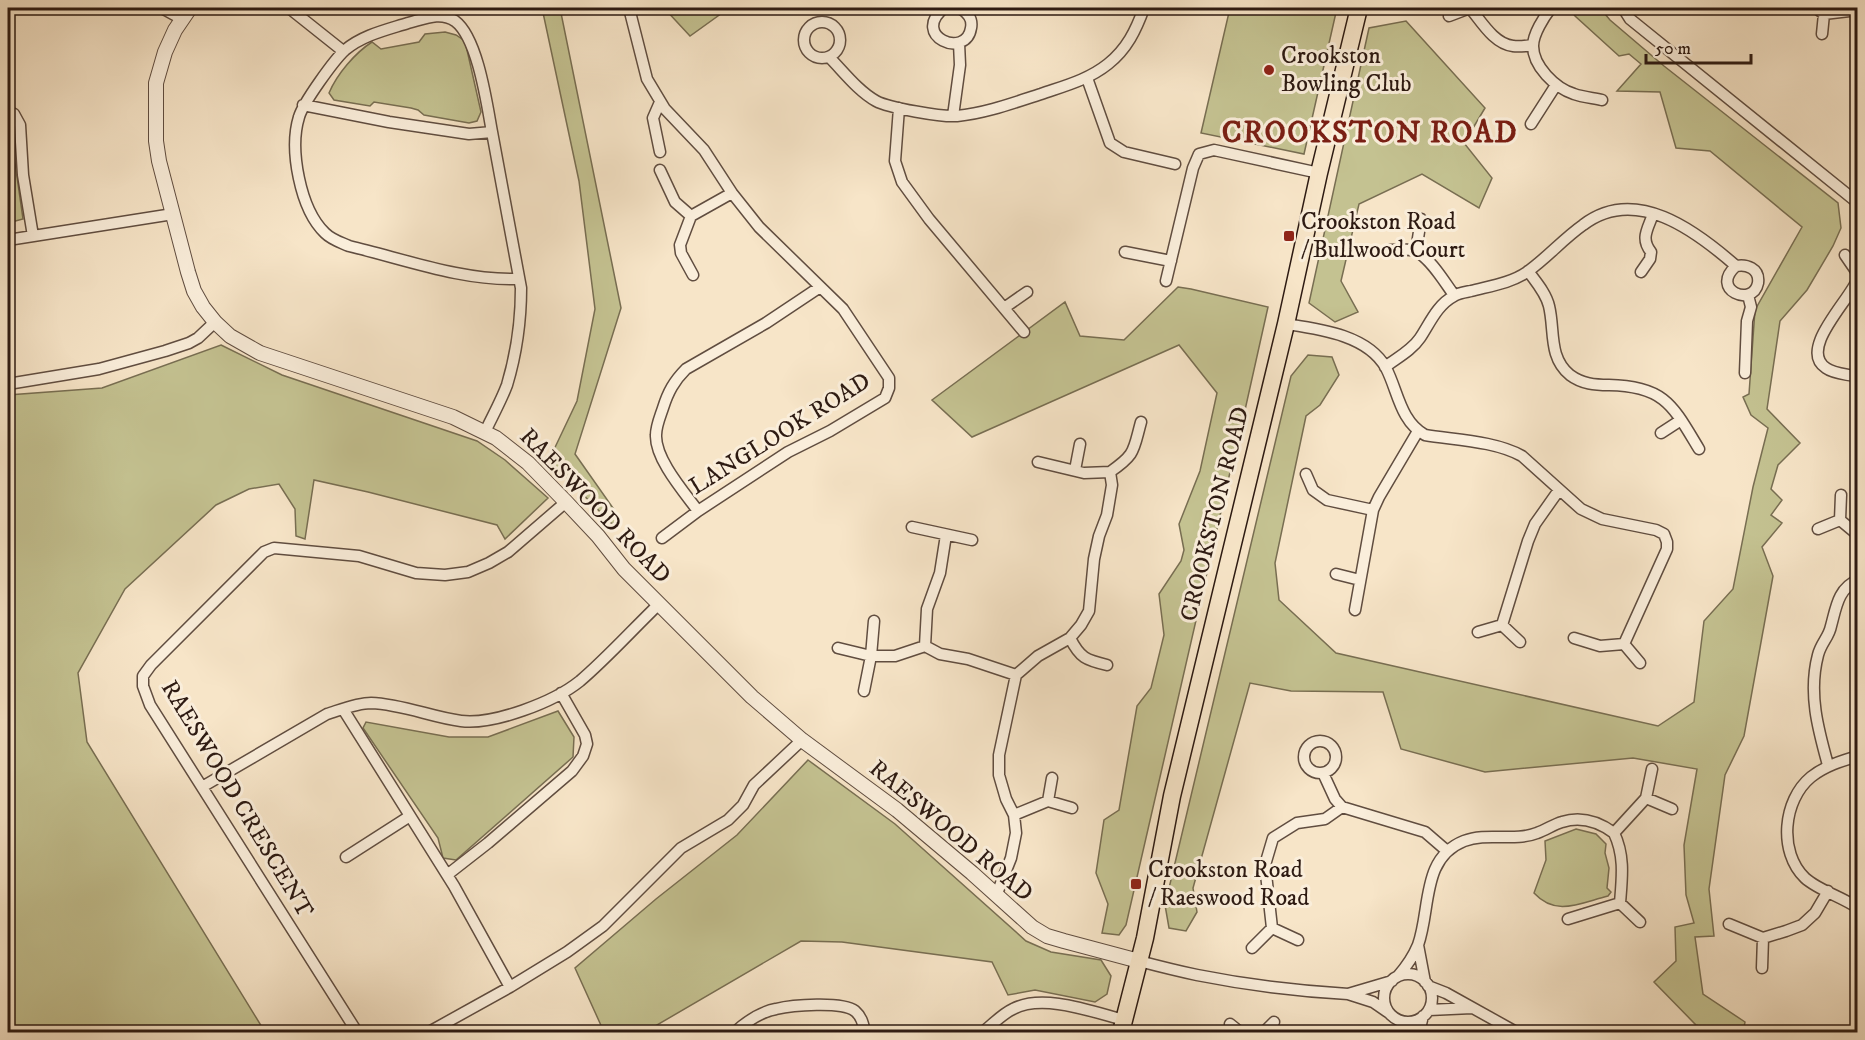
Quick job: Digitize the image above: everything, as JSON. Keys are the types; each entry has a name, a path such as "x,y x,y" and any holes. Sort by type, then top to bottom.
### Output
{"main road":[{"name":"CROOKSTON ROAD","path":"1123,1026 1139,961 1172,796 1286,324 1319,173 1359,8"}],"street":[{"path":"162,8 182,19"},
{"name":"RAESWOOD ROAD","path":"190,8 175,30 165,52 156,83 156,141 159,161 194,291 215,322 230,336 260,353 453,417 485,432 507,446 566,502 598,536 624,569 752,697 802,740 897,810 1032,927 1047,936 1139,961"},
{"path":"289,8 343,51"},
{"name":"LANGLOOK ROAD","path":"629,8 647,79 660,102 704,150 732,193 759,227 843,309 889,378 889,388 885,398 830,431 788,452 698,511 662,538"},
{"path":"944,8 933,22 934,29 938,38 952,44 959,43 968,36 971,29 968,13 960,8"},
{"path":"829,57 876,101 899,108 953,116 978,113 1087,78 1107,65 1123,50 1135,32 1144,8"},
{"path":"1449,16 1470,8 1495,38 1504,44 1533,45"},
{"path":"1551,8 1541,22 1533,45 1546,76 1556,85 1574,94 1602,100"},
{"path":"1623,8 1630,19 1857,203"},
{"path":"1822,34 1820,10 1857,10"},
{"path":"485,432 506,387 521,308 519,279 492,132 472,46 466,32 455,21 438,15 374,33 343,51 303,105 298,119 296,141 298,172 313,216 324,232 334,240 349,246 470,275 519,279"},
{"path":"953,116 960,65 959,43"},
{"path":"1087,78 1110,143 1124,152 1175,164"},
{"path":"1532,124 1556,85"},
{"path":"660,102 653,118 660,152"},
{"path":"303,105 389,122 469,134 492,132"},
{"path":"899,108 895,161 902,182 929,219 1024,332"},
{"path":"8,111 14,114 20,124 23,175 33,236"},
{"path":"1166,280 1193,168 1199,154 1214,150 1319,173"},
{"path":"660,170 675,202 691,216"},
{"path":"693,276 681,253 680,245 691,216 732,193"},
{"path":"1385,367 1420,339 1431,318 1454,295 1517,278 1584,224 1601,214 1619,209 1633,209 1664,217 1708,242 1736,266"},
{"path":"8,240 173,214"},
{"path":"1641,272 1650,259 1651,252 1644,240 1653,214"},
{"path":"1416,251 1421,219"},
{"path":"1389,250 1416,251 1437,270 1454,295"},
{"path":"1125,252 1171,261"},
{"path":"1845,255 1857,276 1856,285 1825,328 1819,343 1818,357 1825,368 1857,377"},
{"path":"1744,264 1752,267 1757,274 1758,282 1755,290 1748,295 1740,296 1728,286 1727,279 1730,271 1736,266 1744,264"},
{"path":"1528,271 1549,304 1556,356 1569,374 1592,385 1632,386 1662,397 1673,407 1699,449"},
{"path":"698,511 670,471 659,450 656,437 658,421 669,390 686,369 766,323 820,287"},
{"path":"1004,308 1027,292"},
{"path":"1745,374 1747,321 1751,307 1748,295"},
{"path":"8,384 99,369 165,351 198,338 215,322"},
{"path":"1286,324 1321,330 1352,340 1366,348 1385,367 1401,408 1418,431 1425,435 1511,450 1522,456 1581,509 1602,519 1656,530 1664,534 1667,549 1624,644"},
{"path":"1661,433 1681,420"},
{"path":"1038,462 1084,473 1110,472 1132,454 1141,422"},
{"path":"1355,610 1373,510 1418,431"},
{"path":"1075,470 1080,444"},
{"path":"996,896 1011,858 1016,833 1014,815 999,776 999,755 1016,675 1038,656 1070,638 1089,611 1094,559 1107,514 1112,485 1110,472"},
{"path":"1306,474 1313,490 1327,500 1373,510"},
{"path":"1502,625 1535,524 1559,490"},
{"path":"1840,520 1841,495"},
{"name":"RAESWOOD CRESCENT","path":"357,1032 150,705 143,686 144,676 160,656 264,552 274,548 300,549 359,556 416,573 446,575 468,572 508,552 566,502"},
{"path":"1818,529 1840,520"},
{"path":"1840,520 1857,535"},
{"path":"912,527 972,540"},
{"path":"925,646 927,609 939,573 946,535"},
{"path":"1336,574 1360,580"},
{"path":"1828,765 1814,707 1817,657 1822,642 1829,635 1841,593 1857,580"},
{"path":"202,788 327,714 343,709 370,703 460,721 481,721 507,716 561,693 579,681 659,604"},
{"path":"864,691 871,656 874,621"},
{"path":"1478,632 1502,625"},
{"path":"1502,625 1520,642"},
{"path":"1070,638 1077,652 1090,661 1107,665"},
{"path":"1574,638 1600,646 1624,644"},
{"path":"1624,644 1640,663"},
{"path":"838,648 871,656 895,656 925,646 940,654 968,659 1016,675"},
{"path":"447,875 572,771 584,756 587,744 585,735 561,693"},
{"path":"343,709 447,875 510,987"},
{"path":"429,1032 510,987 567,952 603,926 681,848 728,820 743,805 754,785 802,740"},
{"path":"1857,756 1828,765 1809,778 1797,795 1787,827 1790,852 1798,870 1806,879 1857,908"},
{"path":"1614,833 1646,798 1652,770"},
{"path":"1323,773 1335,799 1342,807 1425,832 1447,850"},
{"path":"1048,801 1052,778"},
{"path":"1646,798 1672,809"},
{"path":"1014,815 1048,801 1072,808"},
{"path":"1272,928 1265,865 1273,838 1297,823 1325,819 1342,807"},
{"path":"346,857 410,816"},
{"path":"1389,1012 1384,1000 1386,989 1407,965 1418,945 1431,876 1447,850 1463,841 1477,837 1528,836 1562,822 1576,819 1603,825 1614,833 1620,845 1623,860 1620,903"},
{"path":"1729,924 1763,938 1802,925 1815,913 1828,891"},
{"path":"1568,919 1620,903"},
{"path":"1620,903 1640,922"},
{"path":"1272,928 1298,940"},
{"path":"1252,948 1272,928"},
{"path":"1762,968 1763,938"},
{"path":"1418,945 1432,1000 1419,1032"},
{"path":"1139,961 1197,975 1240,982 1301,991 1348,994 1372,1002 1405,1022 1417,1020 1426,1013 1472,1008"},
{"path":"1348,994 1411,974 1516,1032"},
{"path":"984,1032 1014,1008 1056,1003 1123,1026"},
{"path":"735,1032 751,1020 776,1008 824,1004 854,1010 863,1023 865,1032"},
{"path":"1401,1020 1407,1032"},
{"path":"1264,1032 1274,1022"},
{"path":"1230,1024 1240,1032"}],"shaded area":[{"path":"542,8 560,8 621,308 575,454 620,518 612,524 549,460 577,401 595,309 579,181"},
{"path":"664,8 729,8 690,36"},
{"name":"Crookston Bowling Club","path":"1230,8 1337,8 1304,154 1201,133"},
{"path":"1571,8 1600,8 1610,20 1664,66 1838,203 1841,228 1833,246 1807,290 1780,321 1767,409 1800,443 1778,465 1771,489 1782,500 1771,515 1782,523 1762,547 1773,576 1744,736 1725,775 1709,889 1714,936 1695,937 1703,994 1745,1022 1743,1032 1716,1032 1696,1025 1654,982 1676,961 1675,927 1694,923 1686,895 1684,845 1697,769 1633,758 1485,772 1401,749 1383,692 1291,691 1250,683 1193,888 1197,912 1186,931 1169,928 1165,905 1291,376 1308,355 1332,357 1339,375 1320,405 1306,416 1275,563 1279,600 1336,653 1658,726 1694,702 1704,621 1733,589 1753,487 1768,428 1751,415 1743,397 1749,394 1755,310 1802,227 1710,151 1676,148 1660,92 1617,91 1641,64 1629,54 1619,56 1575,16"},
{"path":"1406,21 1485,108 1464,143 1492,178 1479,208 1422,174 1359,204 1341,281 1358,312 1335,322 1309,303 1369,28"},
{"path":"445,32 465,41 481,112 477,121 469,123 424,115 411,108 374,102 370,106 334,100 329,93 347,64 372,42 381,49 419,42 425,34"},
{"path":"8,127 10,128 23,219 8,223"},
{"path":"1178,287 1268,307 1246,413 1234,455 1126,925 1119,935 1102,933 1108,904 1096,873 1104,820 1119,810 1137,706 1151,688 1164,635 1159,594 1181,561 1184,550 1179,524 1200,471 1217,393 1179,345 972,437 932,400 1065,302 1080,336 1124,340"},
{"path":"221,345 282,375 477,441 505,460 548,498 505,539 497,525 314,480 305,539 296,536 295,509 279,484 249,489 216,505 125,589 78,673 87,742 265,1032 8,1032 8,395 102,388"},
{"path":"558,711 574,737 573,757 456,860 443,858 438,838 363,728 366,722 449,737 488,737"},
{"path":"808,760 895,824 1026,941 1051,952 1101,960 1111,976 1107,994 1095,1002 1035,990 1008,995 992,962 842,942 801,941 645,1032 604,1032 575,968 656,899 737,835"},
{"path":"1576,829 1596,834 1606,844 1605,853 1609,868 1607,888 1611,892 1608,896 1569,906 1551,905 1534,893 1546,860 1545,841"}],"place":[{"name":"Crookston Bowling Club","path":"1269,70"},
{"name":"Crookston Road / Bullwood Court","path":"1289,236"},
{"name":"Crookston Road / Raeswood Road","path":"1136,884"}],"district":[{"name":"CROOKSTON ROAD","path":"1370,133"}]}
